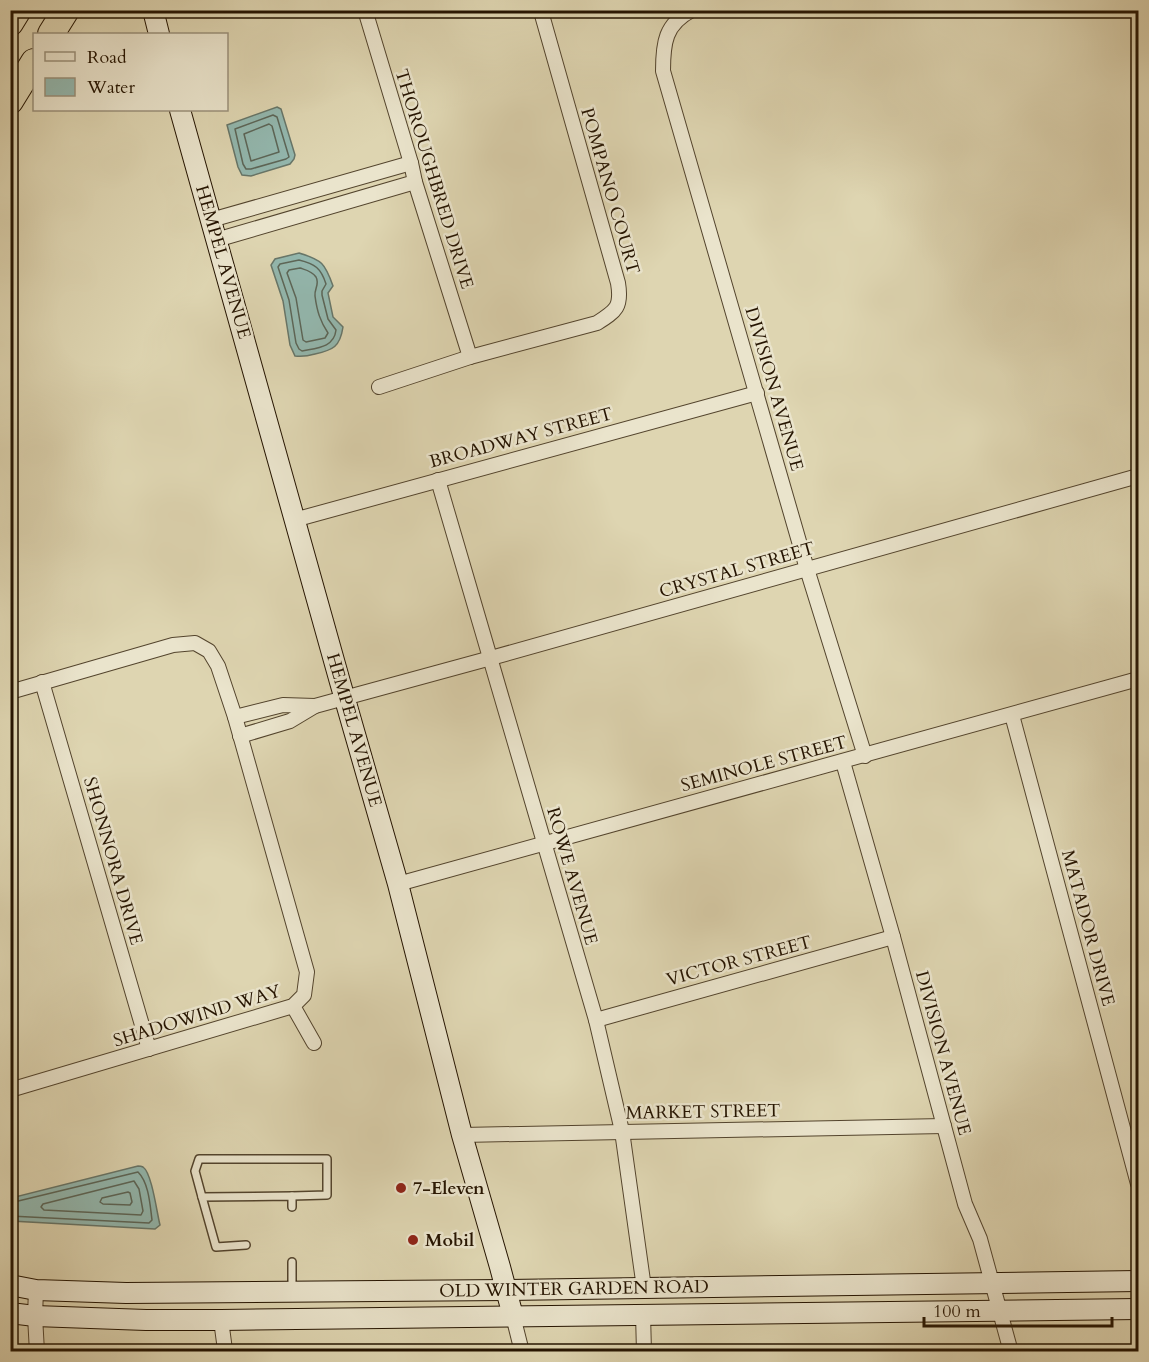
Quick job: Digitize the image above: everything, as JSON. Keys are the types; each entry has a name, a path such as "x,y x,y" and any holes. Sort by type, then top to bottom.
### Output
{"highway":[{"path":"10,23 18,10"},
{"path":"52,33 66,10"},
{"path":"10,101 33,64"}],"main road":[{"path":"153,10 159,33"},
{"name":"HEMPEL AVENUE","path":"180,111 398,884 462,1136 513,1316"},
{"name":"OLD WINTER GARDEN ROAD","path":"10,1285 36,1290 126,1293 1138,1281"},
{"name":"OLD WINTER GARDEN ROAD","path":"10,1313 146,1320 221,1320 1138,1309"}],"street":[{"name":"THOROUGHBRED DRIVE","path":"365,10 415,182 470,357"},
{"name":"DIVISION AVENUE","path":"692,10 682,15 668,31 663,49 663,71 807,569 865,756"},
{"name":"POMPANO COURT","path":"379,387 470,357 597,323 613,313 620,297 618,283 542,15"},
{"path":"211,220 411,163"},
{"path":"216,240 415,182"},
{"name":"BROADWAY STREET","path":"294,520 757,393"},
{"name":"CRYSTAL STREET","path":"344,698 1138,476"},
{"name":"ROWE AVENUE","path":"438,480 596,1020 622,1131 644,1288"},
{"name":"SHADOWIND WAY","path":"10,692 173,645 195,643 209,651 218,666 235,717 306,972 304,995 293,1006 10,1090"},
{"name":"SEMINOLE STREET","path":"398,884 1138,679"},
{"name":"SHONNORA DRIVE","path":"42,682 148,1049"},
{"path":"240,736 290,721 315,706 344,698"},
{"path":"235,717 283,705 315,706"},
{"name":"MATADOR DRIVE","path":"1012,715 1138,1185"},
{"name":"DIVISION AVENUE","path":"843,762 965,1204 980,1239 1011,1352"},
{"name":"VICTOR STREET","path":"596,1020 893,937"},
{"path":"293,1006 314,1043"},
{"name":"MARKET STREET","path":"462,1136 944,1126"},
{"path":"36,1290 34,1316 37,1352"},
{"path":"643,1314 644,1352"},
{"name":"HEMPEL AVENUE","path":"513,1316 522,1352"},
{"path":"221,1320 225,1350"}],"lane":[{"path":"202,1197 327,1195 327,1159 199,1159 195,1171 202,1197 216,1247 246,1245"},
{"path":"292,1196 292,1207"},
{"path":"292,1262 292,1292"}],"water":[{"path":"277,107 281,109 295,155 294,159 290,164 251,176 242,175 227,125"},
{"path":"299,253 318,260 328,272 333,286 328,293 333,317 343,327 340,339 335,346 321,353 307,356 295,356 290,345 283,301 271,265 275,259"},
{"path":"138,1166 143,1167 146,1171 152,1185 160,1225 155,1229 11,1221 11,1198"}],"place":[{"name":"7-Eleven","path":"401,1188"},
{"name":"Mobil","path":"413,1240"}]}
